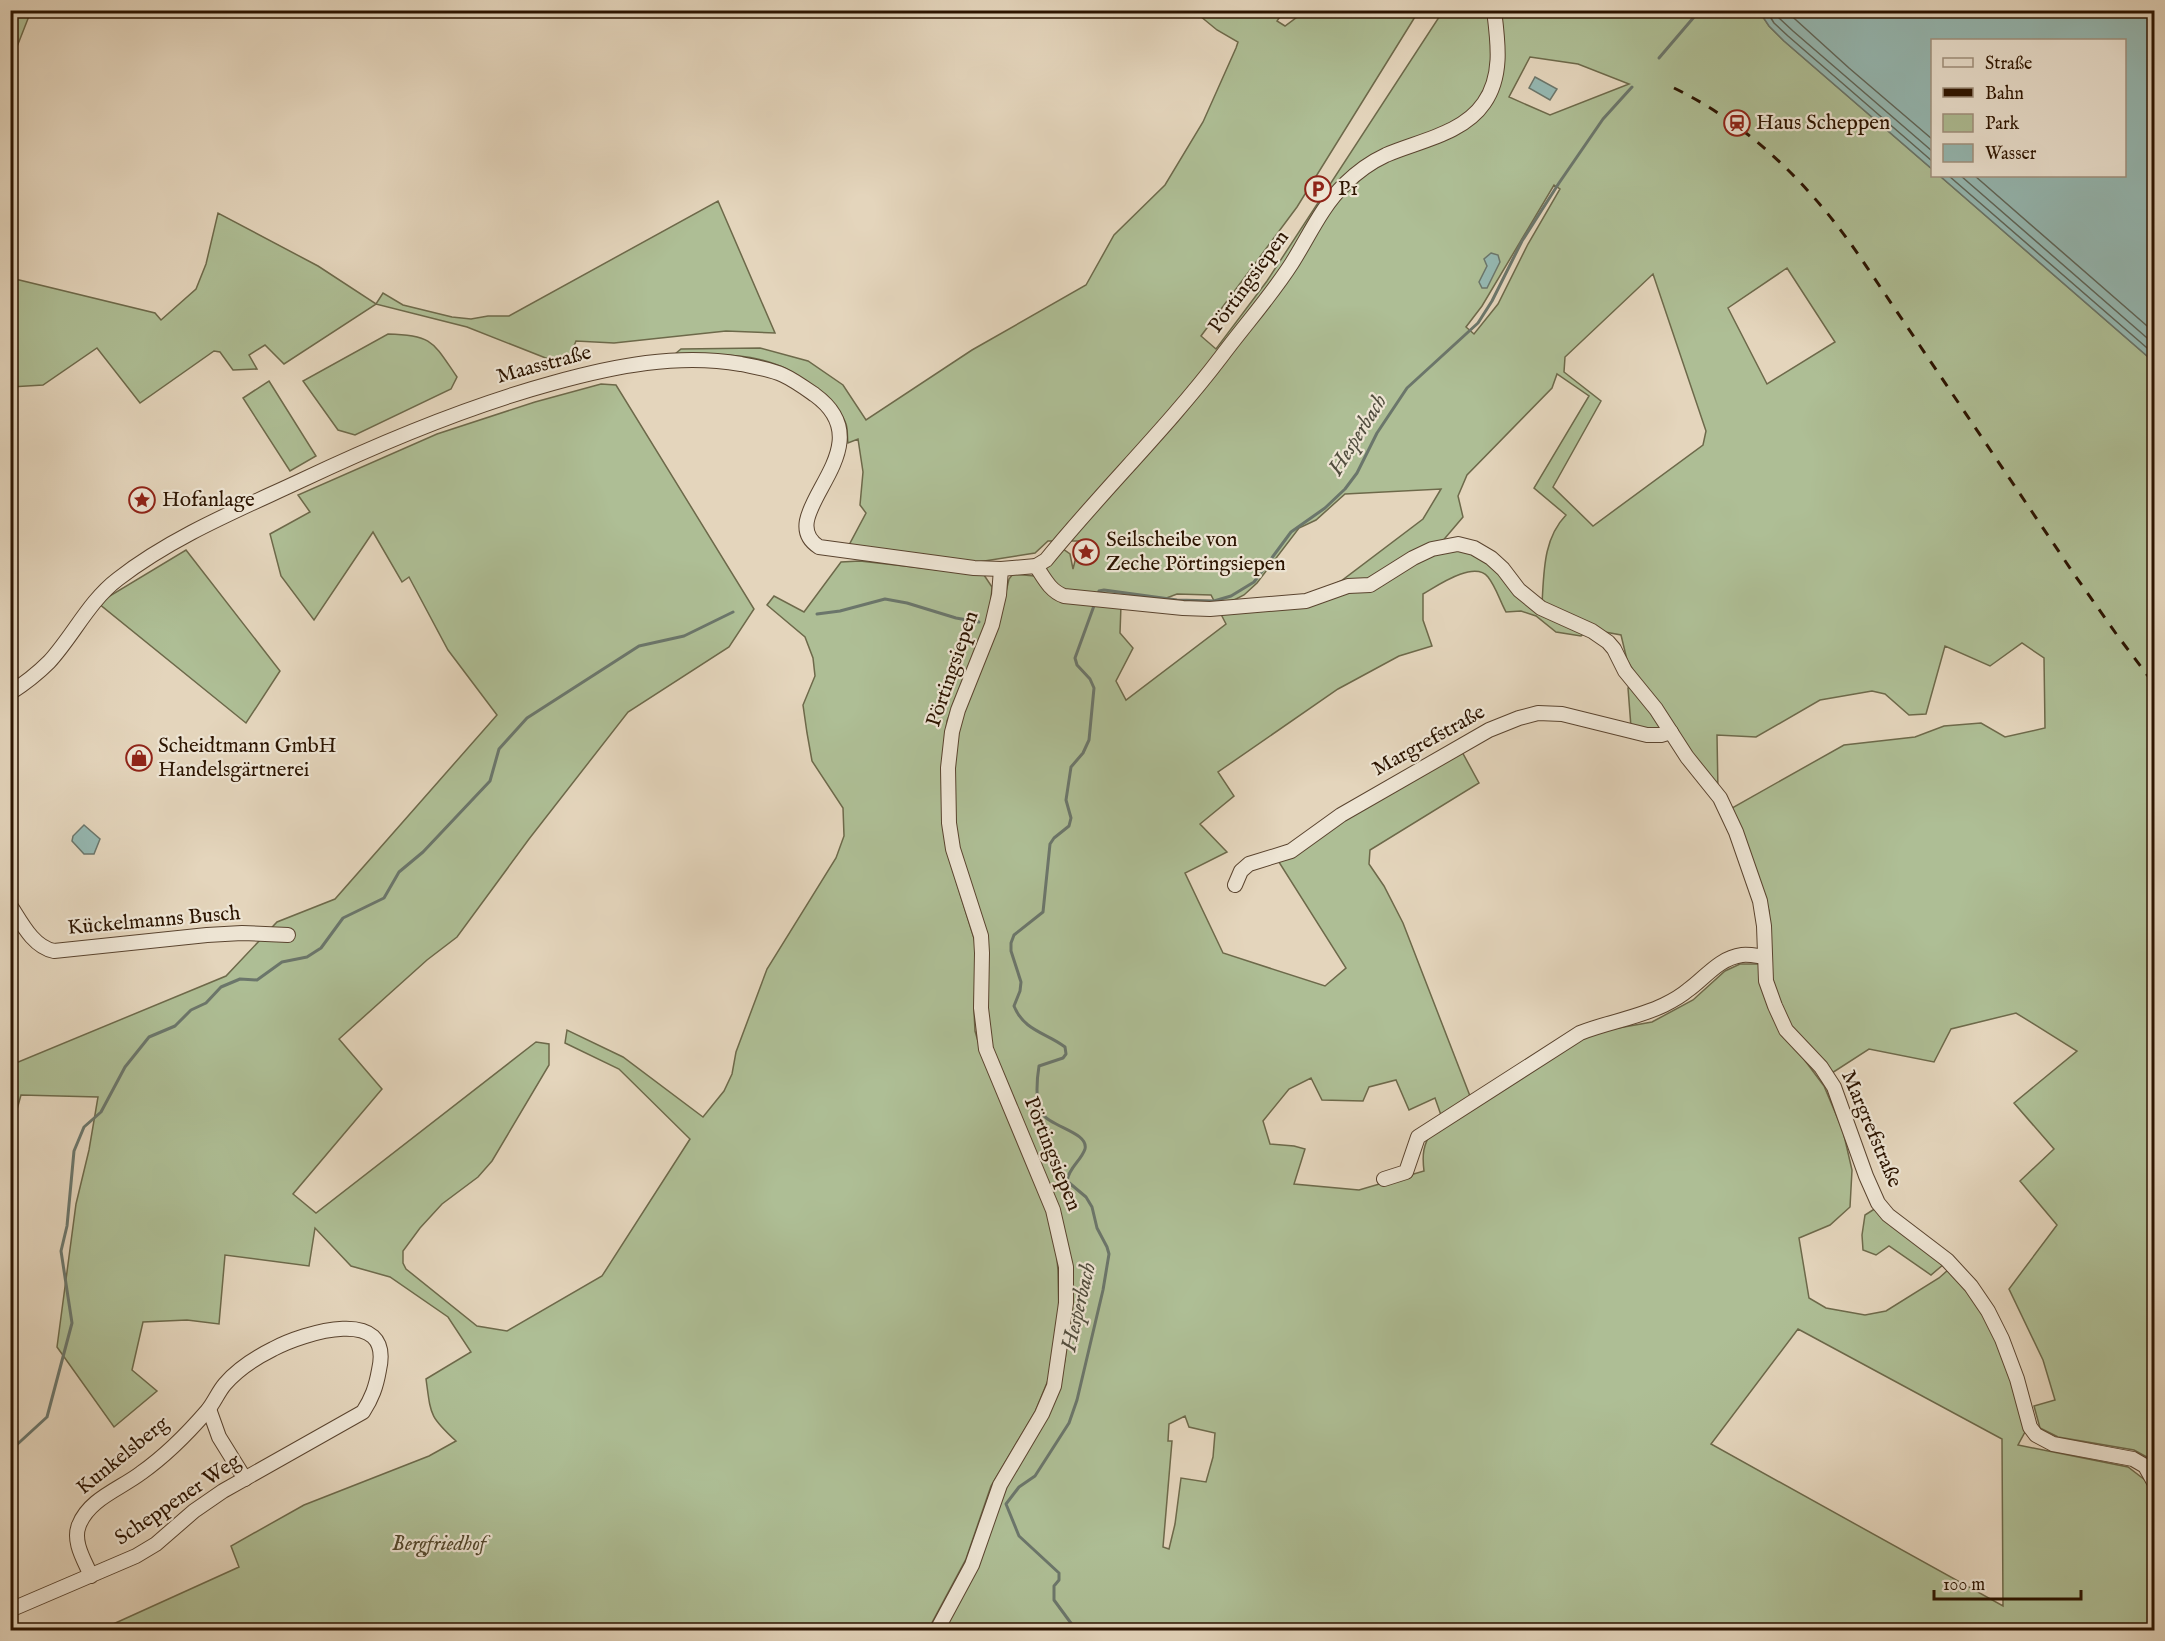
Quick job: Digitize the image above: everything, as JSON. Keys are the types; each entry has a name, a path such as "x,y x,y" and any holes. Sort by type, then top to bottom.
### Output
{"street":[{"name":"Pörtingsiepen","path":"1036,566 1046,560 1208,374 1291,265 1323,210 1343,185 1383,156 1448,131 1469,120 1484,104 1496,77 1494,10"},
{"name":"Maasstraße","path":"10,693 31,679 49,662 84,616 116,580 202,528 351,457 467,409 574,377 666,360 707,360 783,374 818,397 831,412 839,427 841,443 838,456 809,511 806,524 806,534 810,541 819,548 1001,569"},
{"name":"Margrefstraße","path":"1036,566 1046,581 1060,594 1201,609 1306,601 1348,586 1370,585 1432,549 1458,544 1474,548 1491,558 1519,590 1541,608 1592,631 1608,642 1614,649 1624,671 1656,709 1687,757 1719,798 1736,832 1760,901 1766,981 1775,1006 1786,1030 1821,1067 1834,1087 1873,1194 1888,1215 1947,1260 1971,1286 1988,1311 2002,1339 2032,1430 2042,1439 2053,1444 2133,1459 2145,1466 2154,1482"},
{"path":"1001,569 1036,566"},
{"name":"Pörtingsiepen","path":"937,1630 972,1565 1000,1485 1042,1414 1054,1386 1066,1303 1066,1267 1053,1210 986,1048 981,1008 981,936 953,849 949,823 948,768 952,732 958,710 992,625 999,595 1001,569"},
{"name":"Margrefstraße","path":"1235,885 1240,872 1249,864 1291,851 1341,815 1489,730 1519,718 1539,713 1562,714 1647,735 1671,732"},
{"name":"Kückelmanns Busch","path":"10,905 40,945 54,951 207,934 288,935"},
{"path":"1384,1179 1406,1172 1418,1137 1580,1033 1602,1024 1633,1017 1662,1005 1687,991 1727,959 1742,955 1765,957"},
{"name":"Kunkelsberg","path":"91,1576 78,1546 76,1534 84,1514 96,1502 147,1469 209,1409 225,1384 272,1349 315,1333 345,1328 361,1331 374,1338 380,1348 382,1360 374,1395 363,1412"},
{"path":"209,1409 219,1437 244,1479"},
{"name":"Scheppener Weg","path":"10,1610 136,1556 156,1544 194,1511 244,1479 363,1412"}],"green space":[{"path":"1326,10 1416,10 1418,12 1297,207 1201,336 1216,349 1267,281 1443,11 1577,10 1596,15 1607,10 1759,11 1769,26 1784,41 1931,168 1931,177 1941,177 2154,362 2154,1461 2134,1450 2058,1437 2040,1428 2034,1406 2055,1400 2043,1360 2009,1289 2057,1225 2020,1181 2054,1149 2014,1103 2077,1051 2016,1013 1951,1029 1934,1062 1869,1049 1832,1073 1797,1037 1776,996 1769,964 1769,911 1732,808 1844,745 1915,737 1944,726 1981,723 2005,737 2045,728 2044,658 2022,643 1990,666 1945,646 1926,714 1909,715 1885,694 1872,691 1820,700 1756,737 1717,735 1718,793 1673,726 1654,731 1631,727 1628,688 1641,683 1627,660 1621,635 1605,632 1542,604 1544,568 1549,545 1558,524 1566,515 1534,488 1589,396 1557,374 1552,388 1467,475 1458,496 1463,517 1440,544 1460,548 1493,562 1519,595 1585,633 1581,636 1556,632 1536,616 1521,611 1506,612 1488,577 1474,571 1456,576 1423,594 1423,620 1432,646 1399,656 1338,689 1218,772 1234,796 1200,824 1227,852 1185,873 1223,953 1325,986 1346,968 1277,859 1461,750 1479,783 1370,850 1369,864 1384,886 1403,923 1470,1096 1442,1118 1435,1098 1409,1110 1396,1080 1369,1087 1363,1101 1322,1100 1311,1078 1289,1089 1263,1121 1270,1144 1305,1149 1294,1184 1359,1190 1424,1171 1424,1150 1432,1131 1579,1040 1607,1030 1652,1022 1693,1000 1725,971 1740,964 1759,964 1785,1034 1824,1086 1843,1131 1852,1170 1850,1207 1830,1225 1799,1238 1809,1298 1826,1308 1865,1315 1886,1311 1948,1270 1977,1303 2000,1342 2025,1432 2018,1445 2128,1467 2145,1480 2154,1466 2154,1630 943,1630 1003,1493 1058,1392 1065,1360 1071,1306 1071,1267 990,1044 985,1014 987,957 958,845 953,809 957,735 965,706 1002,609 1009,579 1013,574 1034,576 1063,549 1070,554 1073,569 1080,541 1048,541 1035,553 978,562 848,547 866,513 860,505 863,472 858,439 848,443 846,424 834,406 803,379 772,363 737,356 675,354 681,349 760,348 808,361 843,385 866,420 972,350 1086,285 1114,235 1165,185 1203,122 1236,48 1238,42 1217,30 1194,11 1284,11 1277,21 1285,26 1304,12 1313,17","holes":["1530,57 1578,64 1629,84 1550,115 1509,97","1554,185 1560,189 1528,244 1498,304 1474,334 1466,327 1482,306","1787,268 1835,342 1767,384 1728,308","1653,274 1706,431 1703,445 1593,526 1553,487 1601,401 1564,372 1565,357","1441,489 1423,519 1341,581 1303,598 1232,601 1244,595 1257,583 1299,528 1316,520 1345,494","1177,594 1211,595 1226,624 1126,700 1116,681 1133,648 1120,633 1121,605 1156,602","1798,1329 2002,1439 2003,1606 1711,1444","1185,1416 1189,1427 1215,1433 1213,1457 1206,1482 1181,1478 1169,1549 1163,1547 1172,1441 1168,1441 1169,1424"]},
{"path":"10,11 31,11 11,62"},
{"path":"718,201 775,333 726,331 614,343 576,341 566,366 467,327 376,304 383,293 403,305 452,317 471,319 509,316"},
{"path":"218,213 318,266 376,304 284,364 265,345 249,355 257,369 233,370 220,352 214,351 140,403 97,348 43,385 11,387 11,278 155,313 161,320 196,289 206,264"},
{"path":"388,334 414,336 436,348 457,377 451,389 355,435 338,430 303,381"},
{"path":"269,381 316,456 290,471 243,398"},
{"name":"Bergfriedhof","path":"601,384 616,385 754,609 729,647 628,712 529,839 457,937 427,960 339,1039 382,1089 293,1194 316,1213 536,1042 549,1044 549,1065 492,1161 478,1177 442,1204 420,1228 403,1251 403,1263 406,1269 477,1326 507,1331 602,1276 690,1139 619,1069 565,1043 567,1030 623,1057 703,1117 724,1091 732,1074 736,1052 767,969 836,858 844,836 843,808 812,761 807,733 803,705 815,676 813,658 805,637 767,605 774,596 804,612 841,562 860,561 984,575 992,587 990,613 947,721 942,768 943,822 949,858 977,948 975,1031 1055,1235 1059,1320 1051,1373 1035,1412 991,1486 966,1559 928,1630 100,1630 239,1567 231,1546 304,1505 429,1456 456,1441 433,1414 426,1379 471,1352 448,1317 390,1277 351,1266 315,1228 309,1266 225,1255 219,1324 187,1320 143,1322 132,1370 157,1391 114,1427 57,1347 76,1204 89,1150 98,1097 21,1095 11,1131 11,1065 226,976 277,922 335,899 497,715 448,650 409,577 402,582 373,532 314,620 281,576 270,534 310,512 298,495 437,434 535,402"},
{"path":"186,550 280,671 246,723 98,603"},
{"path":"1876,1208 1944,1264 1931,1275 1889,1246 1876,1255 1863,1250 1862,1235 1865,1215"}],"water":[{"path":"1759,11 2154,11 2154,362 1941,177 2126,177 2126,39 1931,39 1931,168 1769,26"},
{"path":"1535,77 1557,89 1550,100 1529,88"},
{"path":"1491,253 1498,255 1500,262 1487,288 1482,288 1479,282 1487,266 1484,259"},
{"path":"84,825 100,839 94,854 84,854 72,841 73,836"}],"waterway":[{"name":"Hesperbach","path":"1659,58 1700,10"},
{"name":"Hesperbach","path":"1098,594 1099,591 1104,590 1177,600 1214,601 1231,596 1254,582 1291,532 1325,508 1345,489 1357,473 1377,433 1407,388 1478,323 1492,301 1522,241 1559,183 1603,119 1632,87"},
{"path":"817,614 840,611 885,599 979,622"},
{"name":"Hesperbach","path":"1076,1630 1054,1600 1054,1586 1059,1580 1059,1573 1019,1536 1006,1504 1019,1487 1035,1476 1069,1423 1077,1400 1103,1290 1109,1254 1097,1228 1092,1207 1086,1197 1067,1181 1085,1149 1085,1143 1075,1134 1045,1117 1039,1107 1037,1089 1039,1066 1063,1058 1066,1054 1065,1047 1036,1031 1018,1014 1014,1006 1021,982 1011,951 1011,943 1014,935 1043,912 1050,844 1069,826 1071,818 1066,800 1071,767 1083,753 1089,740 1094,688 1090,679 1077,665 1075,658 1095,603"},
{"path":"10,1451 47,1417 72,1323 61,1251 67,1226 74,1151 84,1127 101,1112 125,1067 149,1037 175,1026 191,1010 206,1003 221,987 240,979 257,980 282,962 307,957 321,948 343,918 384,898 399,872 423,852 490,781 499,749 527,718 639,646 684,636 733,612"}],"railway":[{"path":"1674,88 1702,103 1753,139 1799,181 1820,204 1858,254 2074,574 2154,684"}],"place":[{"name":"Haus Scheppen","path":"1737,123"},
{"name":"P1","path":"1318,189"},
{"name":"Hofanlage","path":"142,500"},
{"name":"Seilscheibe von Zeche Pörtingsiepen","path":"1086,552"},
{"name":"Scheidtmann GmbH Handelsgärtnerei","path":"139,758"}]}
